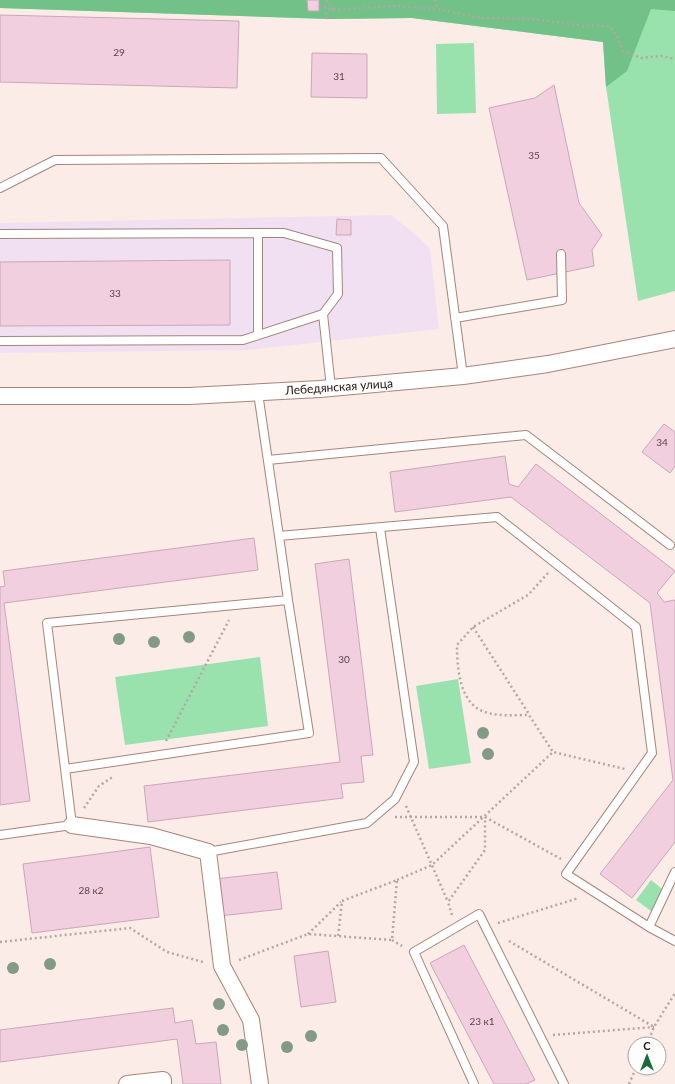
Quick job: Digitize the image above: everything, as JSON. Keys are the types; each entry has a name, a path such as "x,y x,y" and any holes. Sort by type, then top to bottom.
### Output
{"street":[{"name":"Лебедянская улица","path":"0,396 189,396 331,388 463,376 548,364 675,339"},
{"path":"72,825 151,836 208,852 222,966 251,1020 260,1084"},
{"path":"127,1084 163,1080 163,1084"}],"lane":[{"path":"0,188 55,160 381,158 443,226 463,376"},
{"path":"258,233 258,335"},
{"path":"0,234 284,233 337,248 338,294 323,314 243,340 0,341"},
{"path":"455,318 562,300 561,254"},
{"path":"323,314 331,388"},
{"path":"65,769 309,733 258,392"},
{"path":"268,460 526,435 670,545"},
{"path":"279,536 497,517 636,626 652,754 566,874 649,927 675,941"},
{"path":"208,852 367,823 395,799 400,790 414,762 380,528"},
{"path":"0,835 72,825 47,623 288,600"},
{"path":"649,927 675,872"},
{"path":"474,1084 414,952 479,914 564,1084"}],"path":[{"path":"326,0 334,10"},
{"path":"435,0 438,10"},
{"path":"319,6 329,10 334,10 393,6 438,10 481,18 533,19 584,26 597,25 610,27 617,36 623,51 641,58 661,56 675,59"},
{"path":"328,19 326,14 329,10"},
{"path":"529,715 499,714 480,710 466,697 457,662 457,645 473,628 528,595 556,563"},
{"path":"158,755 236,605"},
{"path":"473,628 553,752 639,772"},
{"path":"0,942 130,928 167,952 222,966 308,934 342,902 432,865 553,752"},
{"path":"72,825 99,786 118,775"},
{"path":"400,790 448,902 456,927"},
{"path":"374,817 485,817 573,865"},
{"path":"448,902 485,850 485,817"},
{"path":"308,934 392,940 397,880"},
{"path":"486,927 595,892"},
{"path":"338,937 342,902"},
{"path":"486,927 654,1027"},
{"path":"650,1036 654,1027 675,993"},
{"path":"540,1036 654,1027"}],"shaded area":[{"path":"391,215 415,234 430,249 439,329 246,350 0,353 0,223"}],"green space":[{"path":"0,0 675,0 675,291 638,301 606,87 603,42 412,18 328,19 0,8"},
{"path":"0,0 675,0 675,11 651,9 627,71 606,87 603,42 412,18 328,19 0,8"},
{"path":"474,43 476,113 437,114 436,44"},
{"path":"260,657 268,726 125,745 115,677"},
{"path":"458,679 471,763 429,769 416,686"},
{"path":"651,880 666,892 651,911 636,900"}],"building":[{"path":"307,0 319,0 319,11 308,11"},
{"path":"0,15 239,21 237,88 0,82"},
{"path":"312,53 367,54 367,98 311,97"},
{"path":"554,85 579,203 602,235 592,250 594,266 527,280 489,108 535,98"},
{"path":"337,219 351,220 351,235 336,235"},
{"path":"230,260 230,325 0,326 0,262"},
{"path":"664,424 675,432 675,466 670,473 642,452"},
{"path":"505,456 509,484 518,487 536,464 675,571 657,593 664,602 675,600 675,842 632,898 600,874 673,780 650,603 511,497 395,512 390,472"},
{"path":"254,538 258,570 4,603 30,801 0,805 0,587 5,586 3,571"},
{"path":"349,559 373,755 361,756 364,782 341,784 343,798 148,822 144,786 340,762 315,564"},
{"path":"150,847 159,917 32,933 23,864"},
{"path":"277,872 282,909 220,916 215,879"},
{"path":"464,945 535,1080 526,1084 494,1084 430,963"},
{"path":"328,951 336,1002 301,1007 294,956"},
{"path":"173,1008 175,1023 192,1020 196,1044 216,1042 221,1084 183,1084 177,1039 0,1062 0,1030"}]}
